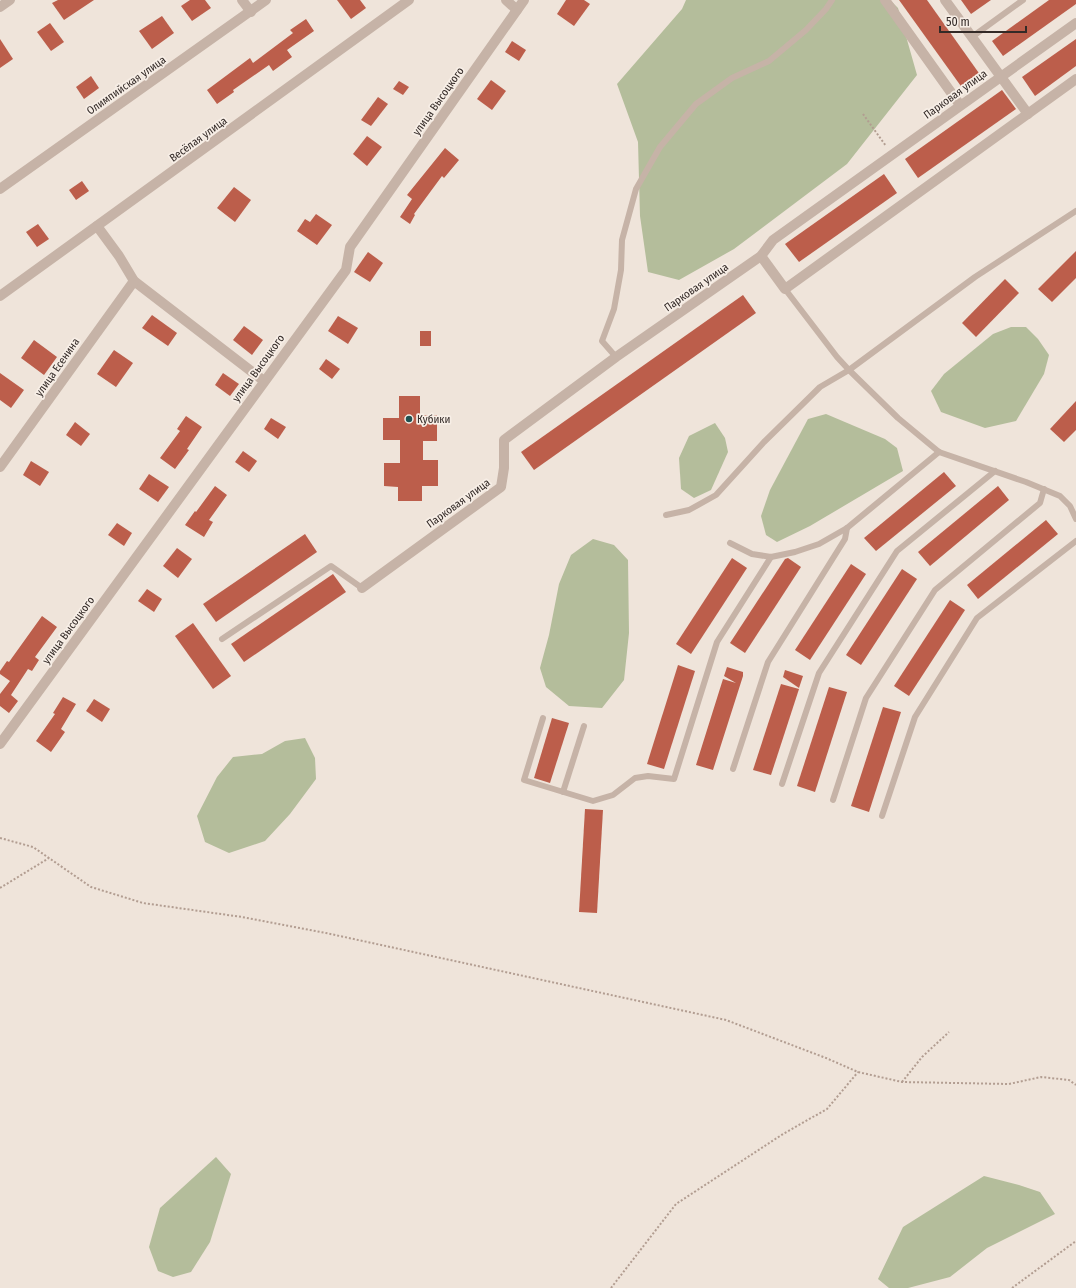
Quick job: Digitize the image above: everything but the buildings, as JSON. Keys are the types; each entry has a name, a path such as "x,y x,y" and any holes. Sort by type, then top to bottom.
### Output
{"street":[{"path":"0,7 10,0"},
{"path":"242,0 251,12"},
{"name":"Олимпийская улица","path":"0,189 266,0"},
{"name":"Весёлая улица","path":"0,296 409,0"},
{"path":"506,0 517,10"},
{"name":"улица Высоцкого","path":"0,744 346,270 350,247 524,0"},
{"path":"885,0 960,105"},
{"path":"946,0 1028,114"},
{"name":"Парковая улица","path":"362,588 501,487 504,468 504,440 616,357 761,256 773,240 1076,23"},
{"path":"761,256 785,289 1076,79"},
{"path":"97,226 119,256 134,281 264,381"},
{"name":"улица Есенина","path":"0,467 134,281"}],"lane":[{"path":"616,357 602,341 614,309 621,270 622,240 636,189 660,147 696,104 732,78 769,61 806,30 832,0"},
{"path":"972,37 1023,0"},
{"path":"666,515 689,510 716,495 759,448 820,388 849,370 975,278 1076,211"},
{"path":"785,289 836,357 898,418 939,452 995,471 1060,496 1070,506 1076,519"},
{"path":"730,543 752,554 772,557 795,552 819,544 847,528 939,452"},
{"path":"782,784 819,673 897,551 995,471"},
{"path":"833,800 866,698 935,590 1040,503 1044,489"},
{"path":"733,769 768,662 845,539 847,528"},
{"path":"882,816 915,717 977,618 1076,541"},
{"path":"543,718 524,780 594,801 613,795 635,778 648,776 674,779 717,642 772,557"},
{"path":"222,639 332,566 362,588"},
{"path":"563,792 584,726"}],"path":[{"path":"863,114 893,155"},
{"path":"0,838 33,846 91,887 143,903 242,916 726,1020 826,1058 858,1072 902,1082 1009,1084 1041,1077 1069,1080 1076,1085"},
{"path":"0,888 49,858"},
{"path":"902,1082 922,1057 949,1032"},
{"path":"611,1288 676,1204 783,1134 827,1109 858,1072"},
{"path":"1012,1288 1076,1241"}],"green space":[{"path":"686,0 890,0 898,8 917,75 847,164 734,249 679,280 648,272 640,216 638,142 617,84 682,9"},
{"path":"1011,327 1026,327 1038,339 1049,355 1044,374 1016,421 985,428 941,412 931,391 944,374 993,334"},
{"path":"826,414 885,439 897,448 903,471 810,526 777,542 766,535 761,516 770,490 808,419"},
{"path":"715,423 725,438 728,452 711,490 694,498 681,489 679,458 689,436"},
{"path":"593,539 614,545 628,560 629,633 624,680 602,708 569,706 546,687 540,668 549,635 559,584 571,555"},
{"path":"305,738 315,758 316,779 290,814 265,841 229,853 205,842 197,816 217,777 233,757 262,754 285,741"},
{"path":"216,1157 231,1174 210,1242 191,1272 173,1277 158,1271 149,1247 160,1208"},
{"path":"984,1176 1040,1192 1055,1214 987,1248 950,1277 908,1288 889,1288 878,1279 903,1227"}],"place":[{"name":"Кубики","path":"409,419"}]}
